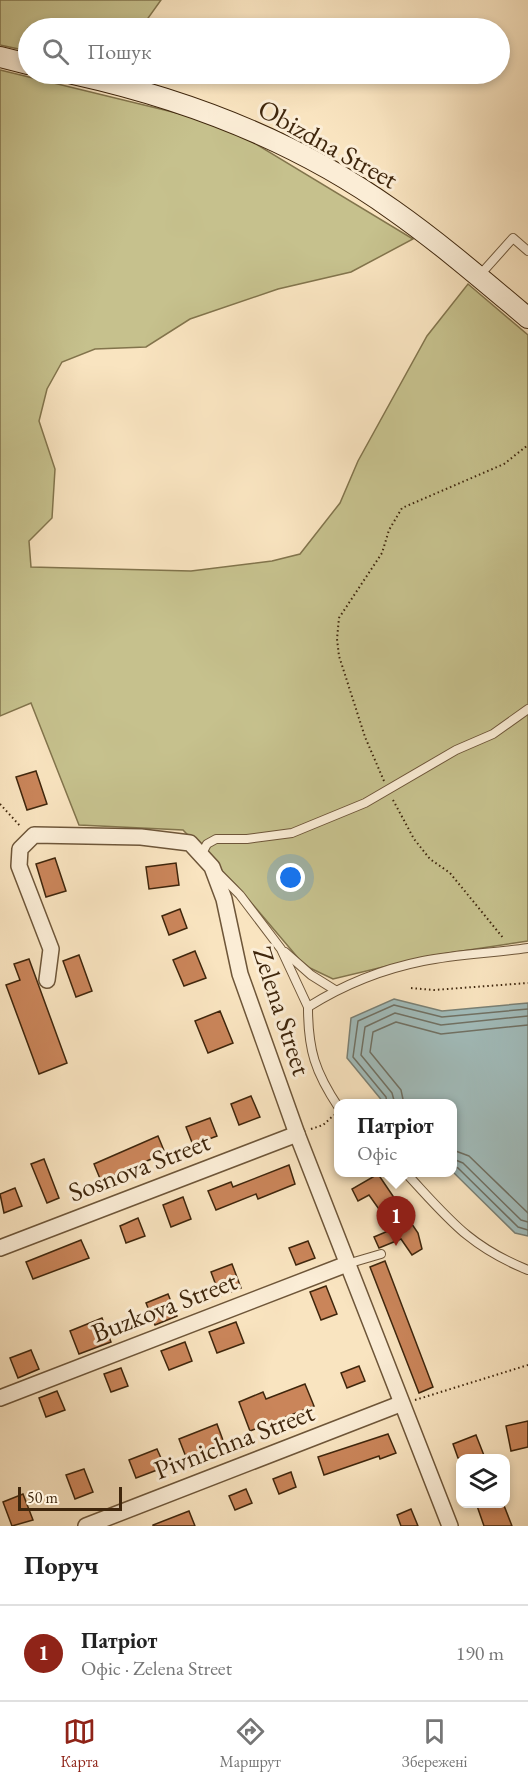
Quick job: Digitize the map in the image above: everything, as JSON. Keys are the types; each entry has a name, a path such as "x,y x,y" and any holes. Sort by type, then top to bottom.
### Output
{"main road":[{"path":"0,57 18,62"},
{"name":"Obizdna Street","path":"111,84 175,101 248,129 356,186 393,210 528,318"}],"street":[{"name":"Zelena Street","path":"34,835 141,837 190,843 212,867 224,899 240,974 297,1134 400,1404 450,1526"},
{"path":"34,835 20,849 19,866 51,949 47,980"},
{"name":"Sosnova Street","path":"0,1248 297,1134"},
{"name":"Buzkova Street","path":"0,1398 347,1264"},
{"name":"Pivnichna Street","path":"86,1526 400,1404"}],"lane":[{"path":"478,277 513,238 528,251"},
{"path":"201,855 207,844 216,839 247,839 292,833 365,803 456,750 493,734 528,709"},
{"path":"212,867 240,895 282,949 311,975 335,990"},
{"path":"308,1006 335,990 388,970 424,961 528,948"},
{"path":"282,949 308,1006 312,1054 320,1079 334,1102"},
{"path":"409,1177 464,1236 497,1258 528,1270"},
{"path":"347,1264 381,1254"}],"path":[{"path":"513,950 450,873 430,859 414,839 388,790 351,698 339,656 337,639 339,618 382,553 389,530 402,508 504,464 528,445"},
{"path":"0,804 16,823 34,835"},
{"path":"411,988 434,990 528,983"},
{"path":"297,1134 323,1125 334,1115"},
{"path":"400,1404 528,1365"}],"shaded area":[{"path":"0,0 161,0 148,18 18,18 18,49 0,45"},
{"path":"0,70 18,74 18,84 58,84 185,115 241,135 413,239 351,272 278,289 190,319 146,347 95,349 62,362 47,389 39,421 55,469 52,518 29,541 31,567 191,571 272,561 300,554 340,503 358,461 427,336 468,284 528,335 528,941 429,956 333,979 310,968 299,959 237,886 183,830 79,825 31,703 0,716"}],"water":[{"path":"394,999 442,1011 528,1003 528,1236 515,1233 457,1176 457,1099 381,1099 347,1058 351,1018"}],"building":[{"path":"36,771 47,804 27,810 16,777"},
{"path":"55,858 66,891 46,897 36,864"},
{"path":"176,863 179,885 149,889 146,867"},
{"path":"180,909 187,928 169,935 162,916"},
{"path":"195,951 206,978 184,986 173,960"},
{"path":"79,955 92,991 76,997 63,961"},
{"path":"29,959 67,1063 39,1074 6,985 20,980 14,964"},
{"path":"220,1011 233,1043 208,1053 195,1021"},
{"path":"251,1096 260,1117 239,1125 231,1104"},
{"path":"210,1118 217,1136 193,1145 186,1127"},
{"path":"158,1136 165,1153 101,1181 94,1164"},
{"path":"44,1159 59,1198 47,1203 31,1164"},
{"path":"289,1165 295,1184 258,1199 256,1194 216,1210 208,1191 231,1182 233,1187"},
{"path":"373,1177 380,1177 418,1233 422,1249 412,1255 401,1239 379,1248 374,1237 393,1229 369,1195 358,1201 352,1189"},
{"path":"15,1188 22,1206 4,1213 0,1194"},
{"path":"183,1197 191,1219 171,1227 163,1205"},
{"path":"138,1218 145,1236 126,1243 120,1226"},
{"path":"81,1240 89,1258 33,1279 26,1262"},
{"path":"308,1241 315,1258 296,1265 289,1248"},
{"path":"385,1261 433,1387 419,1393 370,1267"},
{"path":"232,1264 241,1288 220,1296 211,1272"},
{"path":"326,1286 337,1314 321,1320 310,1292"},
{"path":"168,1294 177,1316 155,1325 146,1303"},
{"path":"102,1318 111,1342 79,1354 70,1331"},
{"path":"236,1322 244,1343 217,1353 209,1332"},
{"path":"185,1342 192,1361 169,1370 161,1351"},
{"path":"31,1350 39,1369 18,1378 10,1358"},
{"path":"359,1366 365,1381 347,1388 341,1373"},
{"path":"121,1368 128,1386 111,1392 104,1374"},
{"path":"305,1384 314,1406 250,1431 239,1402 263,1392 266,1399"},
{"path":"57,1391 65,1410 46,1417 39,1398"},
{"path":"528,1421 528,1447 511,1451 506,1426"},
{"path":"217,1424 224,1443 186,1457 179,1439"},
{"path":"388,1434 396,1453 380,1459 379,1456 324,1475 318,1457"},
{"path":"476,1435 483,1454 457,1454 453,1444"},
{"path":"157,1449 165,1467 136,1478 129,1460"},
{"path":"84,1469 93,1492 75,1499 66,1475"},
{"path":"291,1472 296,1487 279,1494 273,1479"},
{"path":"246,1489 252,1503 235,1510 229,1496"},
{"path":"23,1494 33,1520 12,1526 3,1502"},
{"path":"478,1508 505,1508 512,1526 484,1526"},
{"path":"411,1509 418,1526 401,1526 397,1515"},
{"path":"189,1511 195,1526 153,1526 153,1525"}],"place":[{"name":"Патріот","path":"396,1246"}]}
